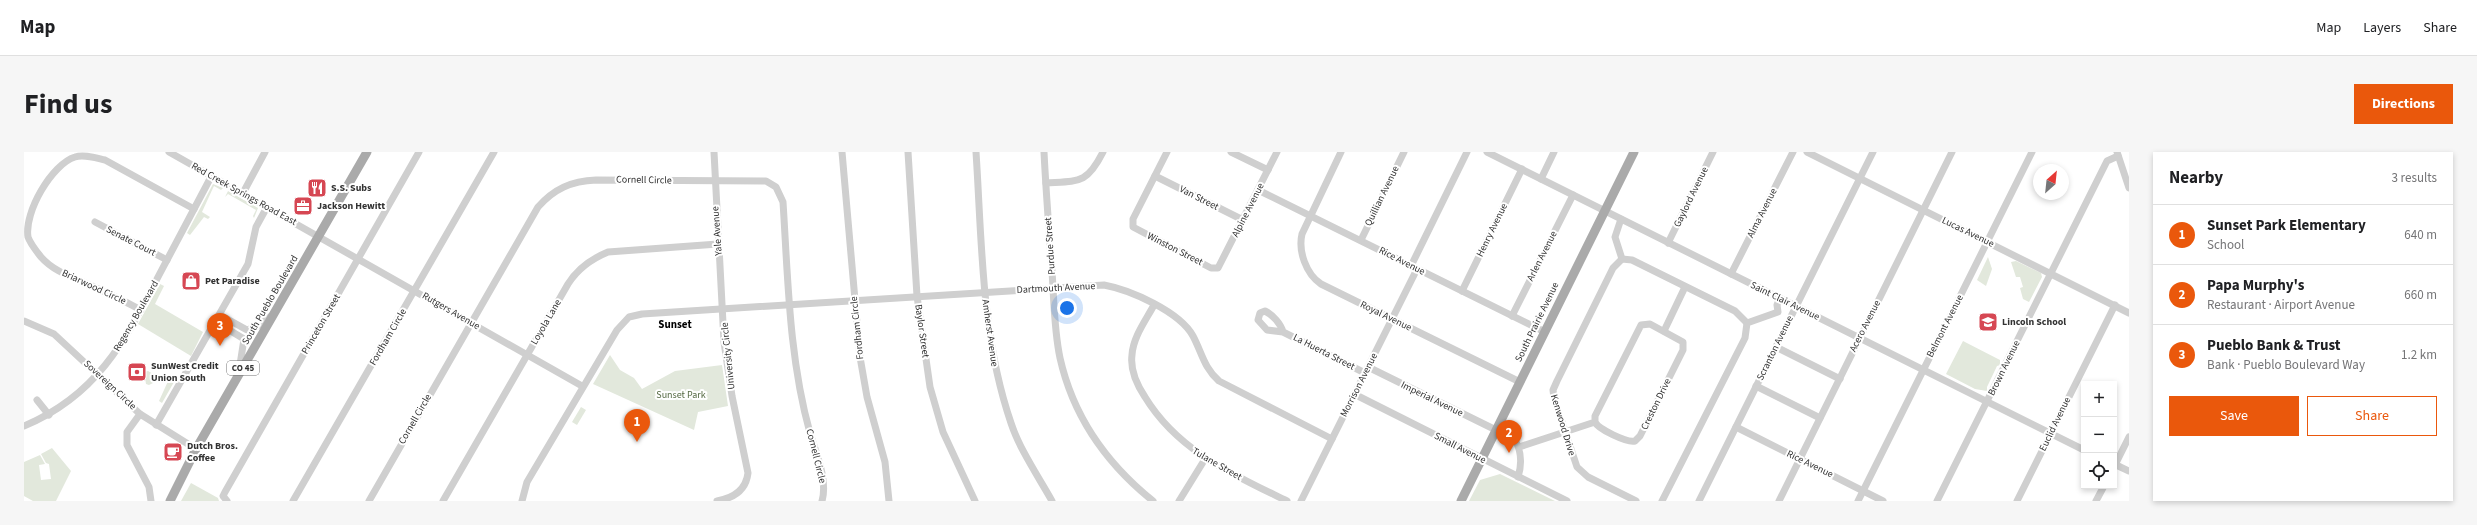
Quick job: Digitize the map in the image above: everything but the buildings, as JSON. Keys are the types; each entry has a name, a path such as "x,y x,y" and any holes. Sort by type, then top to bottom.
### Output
{"main road":[{"name":"South Pueblo Boulevard","path":"170,501 196,449 367,152"},
{"name":"South Prairie Avenue","path":"1460,501 1634,152"}],"street":[{"name":"Red Creek Springs Road East","path":"170,152 319,236"},
{"path":"243,193 264,152"},
{"name":"Princeton Street","path":"225,498 420,152"},
{"name":"Fordham Circle","path":"294,501 494,152"},
{"name":"Yale Avenue","path":"714,152 714,181 718,244 724,309"},
{"name":"Fordham Circle","path":"842,152 854,300 863,378 886,469 889,501"},
{"name":"Baylor Street","path":"908,152 917,296 930,387 943,432 975,501"},
{"name":"Amherst Avenue","path":"976,152 984,292 994,366 1011,424 1052,501"},
{"name":"Purdue Street","path":"1044,152 1053,287 1060,359 1076,405 1106,455 1136,488 1153,501"},
{"path":"1046,183 1084,179 1092,171 1102,152"},
{"path":"1155,176 1167,152"},
{"path":"1232,152 1268,170"},
{"name":"Alpine Avenue","path":"1218,268 1277,152"},
{"name":"Royal Avenue","path":"1341,152 1300,240 1301,248 1310,275 1321,284 1520,382"},
{"name":"Quillian Avenue","path":"1361,240 1404,152"},
{"name":"Morrison Avenue","path":"1301,501 1392,318 1467,152"},
{"name":"Saint Clair Avenue","path":"1489,152 1522,170 2081,448"},
{"path":"1540,179 1554,152"},
{"name":"Gaylord Avenue","path":"1668,243 1713,152"},
{"name":"Alma Avenue","path":"1731,274 1793,152"},
{"name":"Lucas Avenue","path":"1807,152 1988,241 2129,313"},
{"name":"Scranton Avenue","path":"1699,501 1873,152"},
{"name":"Acero Avenue","path":"1779,501 1952,152"},
{"name":"Belmont Avenue","path":"1858,501 2032,152"},
{"name":"Briarwood Circle","path":"141,310 50,266 26,237 31,211 49,177 58,166 75,154 105,160 194,209"},
{"path":"2118,154 2129,188"},
{"name":"Brown Avenue","path":"1937,501 2107,161 2118,154"},
{"name":"Henry Avenue","path":"1462,291 1522,170"},
{"name":"Regency Boulevard","path":"24,426 49,415 81,392 115,353 141,310 212,175"},
{"name":"Van Street","path":"1155,176 1243,220"},
{"name":"Winston Street","path":"1155,176 1133,219 1133,227 1211,268 1218,268"},
{"name":"Cornell Circle","path":"369,501 533,214 544,200 560,188 578,181 596,180 766,181 780,191 783,202 789,304 798,382 823,480 822,501"},
{"name":"Rice Avenue","path":"1258,190 1544,332"},
{"name":"Arlen Avenue","path":"1512,316 1573,195"},
{"path":"156,425 248,264 256,227 267,207"},
{"path":"1621,219 1614,237 1622,259 1632,260 1735,311 1747,323"},
{"name":"Senate Court","path":"95,222 167,260"},
{"name":"Rutgers Avenue","path":"319,236 582,386"},
{"name":"Loyola Lane","path":"443,501 574,276 593,258 608,252 620,250 718,244"},
{"name":"Kenwood Drive","path":"1622,259 1613,268 1555,385 1554,398 1576,467 1581,472 1636,501"},
{"name":"Dartmouth Avenue","path":"724,309 1053,287 1110,286 1126,291 1172,314 1184,324 1194,337 1206,368 1219,381 1332,439"},
{"path":"1664,331 1685,287"},
{"path":"1780,298 1777,305 1778,312 1789,321"},
{"name":"Tulane Street","path":"1154,305 1134,344 1131,363 1134,377 1147,402 1180,440 1205,459 1287,501"},
{"name":"Euclid Avenue","path":"2017,501 2115,305"},
{"name":"University Circle","path":"522,501 524,488 582,386 617,330 629,318 642,314 724,309 728,373 748,473 747,479 739,492 734,496 717,501"},
{"path":"1747,323 1778,312"},
{"path":"220,315 247,330 258,326 275,313"},
{"name":"Sovereign Circle","path":"24,321 54,334 140,414 196,449"},
{"path":"216,322 244,339 238,378"},
{"name":"Creston Drive","path":"1646,323 1680,340 1684,348 1638,439 1627,441 1600,427 1595,422 1595,416 1639,327 1646,323"},
{"path":"1662,501 1745,338 1747,323"},
{"name":"La Huerta Street","path":"1283,332 1367,370"},
{"path":"1776,347 1840,379"},
{"name":"Imperial Avenue","path":"1367,370 1498,426"},
{"path":"1756,386 1820,418"},
{"name":"Small Avenue","path":"1354,394 1567,501"},
{"path":"38,400 49,415"},
{"path":"140,414 127,432 127,445 149,487 151,501"},
{"path":"1519,447 1595,422"},
{"path":"1498,426 1510,432 1519,447 1521,461 1518,477"},
{"name":"Rice Avenue","path":"1736,427 1883,501"},
{"path":"2117,459 2129,437"},
{"path":"1179,501 1205,459"},
{"path":"2117,466 2129,471"},
{"path":"2096,501 2102,489"}],"green space":[{"path":"213,184 223,188 221,190 214,186 202,212 210,217 208,219 204,217 190,235 187,233"},
{"path":"228,191 258,208 254,218 253,216 256,210 228,194 225,197"},
{"path":"1988,257 1992,269 1986,286 1977,280"},
{"path":"2016,261 2041,273 2042,277 2029,302 2023,299 2020,288 2023,287 2020,277 2016,277 2011,262"},
{"path":"160,284 164,286 155,304 203,332 191,356 138,324"},
{"path":"1963,341 2000,360 2000,365 1997,366 1987,387 1987,391 1975,389 1946,374"},
{"name":"Sunset Park","path":"610,355 620,370 634,378 642,389 675,371 722,365 728,406 698,412 694,430 593,384"},
{"path":"148,371 155,375 153,383 149,385 146,384 144,372"},
{"path":"169,379 174,382 162,403 159,401"},
{"path":"581,407 586,410 577,425 572,422"},
{"path":"52,448 71,471 56,501 33,501 24,496 24,462 40,455 45,464 39,465 41,480 51,479 49,464 46,463 41,454"},
{"path":"1500,474 1555,501 1469,501 1480,480"},
{"path":"191,483 218,498 219,501 181,501"}],"place":[{"name":"S.S. Subs","path":"317,188"},
{"name":"Jackson Hewitt","path":"303,206"},
{"name":"Pet Paradise","path":"191,281"},
{"name":"Lincoln School","path":"1988,322"},
{"name":"Pueblo Bank & Trust","path":"220,346"},
{"name":"SunWest Credit Union South","path":"137,372"},
{"name":"Sunset Park Elementary","path":"637,442"},
{"name":"Dutch Bros. Coffee","path":"173,452"},
{"name":"Papa Murphy's","path":"1509,453"}],"district":[{"name":"Sunset","path":"675,324"}]}
